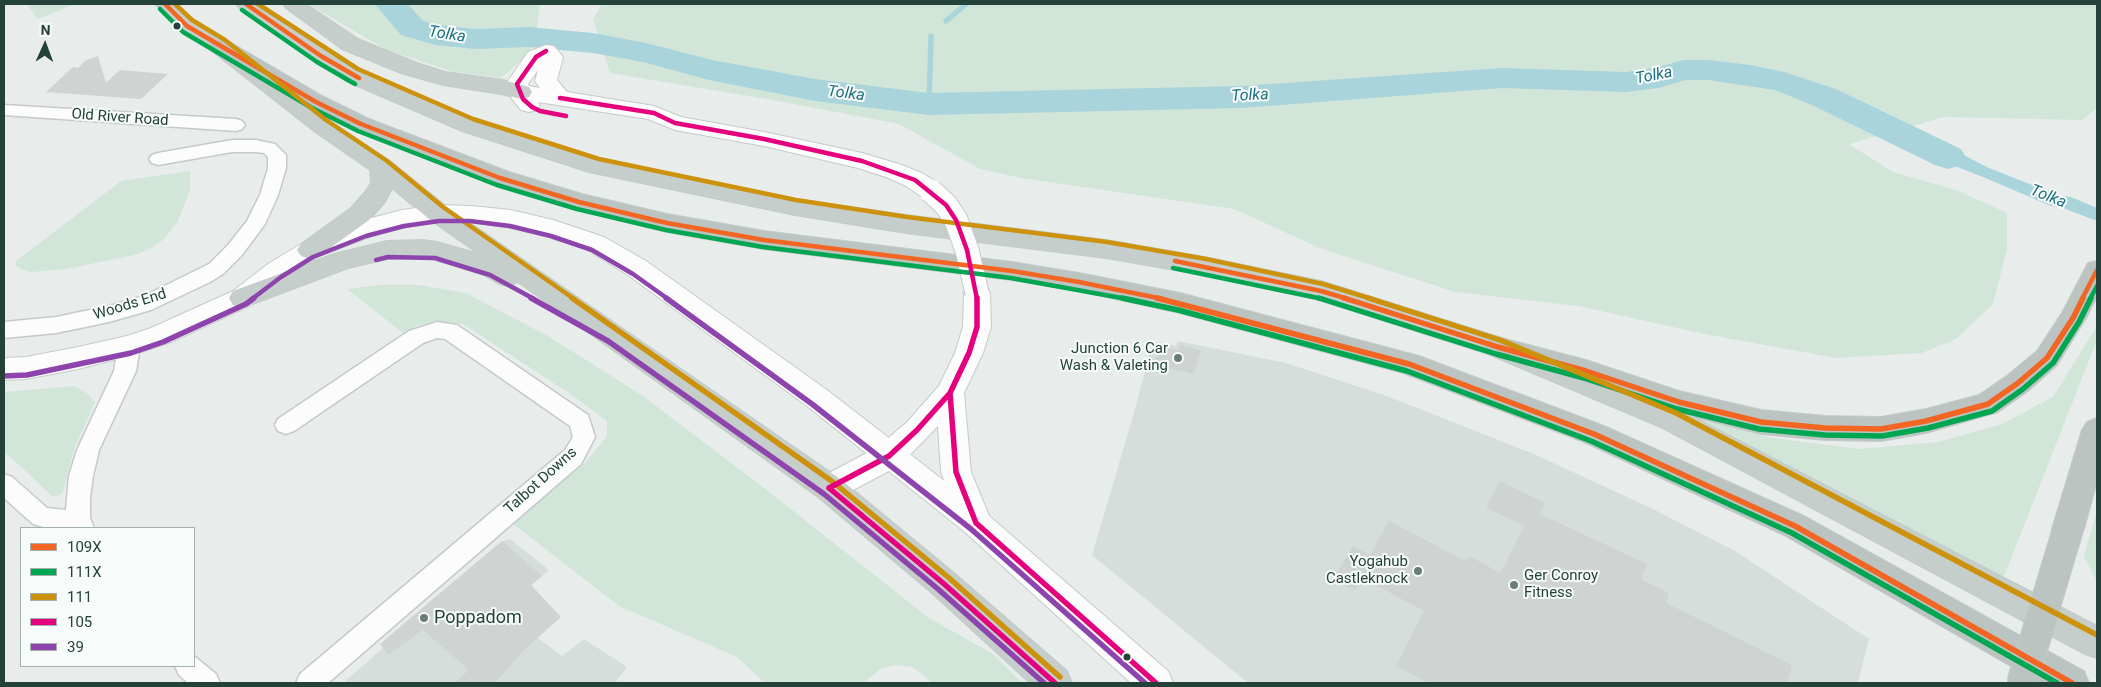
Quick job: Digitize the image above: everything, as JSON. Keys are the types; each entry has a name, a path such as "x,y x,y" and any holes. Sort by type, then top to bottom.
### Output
{"highway":[{"path":"165,4 187,26 316,102 361,124 500,178 578,202 667,223 764,240 1012,271 1079,282 1180,303 1409,364 1594,434 1795,526 2072,683"},
{"path":"246,4 270,22 354,76 470,126 597,166 795,207 906,224 1106,249 1204,266 1321,291 1498,347 1586,371 1679,402 1761,422 1825,428 1881,429 1926,421 1988,404 2018,383 2047,358 2073,318 2097,271"},
{"path":"293,4 350,44 409,68 443,78 502,87 520,92"},
{"path":"220,46 322,126 382,167 438,213 829,488 943,583 1055,683"},
{"path":"310,250 360,214 376,196 383,183 382,167"},
{"path":"242,298 343,260 387,250 423,249 437,251 493,268 612,335"},
{"path":"1498,347 1673,420 2092,640"},
{"path":"2022,683 2097,430"}],"street":[{"path":"560,98 546,81 552,57 546,51 536,57 517,84 526,103 540,111 647,128 675,123"},
{"path":"520,92 654,113 675,123 756,138 862,162 894,171 915,180 946,205 956,220 967,250 977,293 977,327 969,353 950,393 917,430 889,456 829,488"},
{"name":"Old River Road","path":"4,110 236,125"},
{"path":"197,152 200,138 209,123"},
{"name":"Woods End","path":"4,330 56,325 109,314 152,302 216,269 235,250 255,224 269,195 277,168 277,155 269,148 256,146 232,146 158,159"},
{"path":"4,369 52,363 129,346 195,321 242,298 277,271 310,250 364,229 438,213 471,214 512,219 553,229 595,243 637,268 817,398 976,523 1156,683"},
{"name":"Talbot Downs","path":"286,425 416,337 437,330 450,330 580,421 584,437 573,457 308,683"},
{"path":"4,484 41,517 80,523 78,498 88,450 125,371 129,346"},
{"path":"950,393 956,472 976,523"},
{"path":"189,667 207,683"}],"shaded area":[{"path":"1178,341 1286,363 1384,395 1534,454 1653,509 1735,551 1869,639 1858,683 1248,683 1092,555 1153,342 1176,346"},
{"path":"510,539 549,570 531,586 538,638 562,656 584,639 627,667 615,683 343,683 413,622 403,624 502,541"}],"green space":[{"path":"26,4 75,4 38,19"},
{"path":"308,4 540,4 533,45 526,56 501,78 450,71 385,49"},
{"path":"602,4 2097,4 2097,108 2082,120 1944,117 1849,144 1893,172 1956,190 2007,213 2007,249 1993,304 1956,339 1922,353 1836,358 1704,334 1578,306 1455,292 1322,249 1234,209 1021,178 980,169 899,124 778,101 610,73 593,19"},
{"path":"190,171 190,190 178,221 164,239 150,249 135,255 66,269 32,272 22,270 16,266 16,261 121,181"},
{"path":"378,285 418,285 466,293 548,336 643,396 768,491 929,618 993,654 1022,683 931,683 924,675 911,667 895,665 882,668 863,683 765,683 737,657 619,606 512,523 586,462 607,436 607,421 569,393 463,324 435,321 416,326 403,333 347,289"},
{"path":"2097,326 2097,340 2003,579 1689,415 1767,437 1859,449 1938,442 2002,424 2053,397"},
{"path":"75,386 87,393 95,402 74,449 63,492 58,496 52,496 4,451 4,392"},
{"path":"2097,511 2097,581 2084,556"}],"water":[{"path":"1894,131 1952,149 1989,168 2060,196 2071,197 2097,208 2097,221 2063,208 2051,206 1880,137"}],"building":[{"path":"98,56 106,83 120,70 168,74 141,99 46,92 73,67 78,68 86,60"},
{"name":"Junction 6 Car Wash & Valeting","path":"1180,345 1201,350 1194,374 1154,365 1160,346 1179,350"},
{"name":"Ger Conroy Fitness","path":"1500,481 1545,503 1540,514 1647,564 1641,579 1669,593 1666,603 1792,665 1787,683 1428,683 1396,666 1424,611 1362,578 1355,590 1334,579 1353,546 1370,555 1389,521 1466,561 1469,556 1501,573 1524,526 1486,508"},
{"path":"502,541 542,576 531,585 561,617 524,650 495,683 454,683 469,670 423,630 388,655 380,644"}],"waterway":[{"name":"Tolka","path":"391,4 412,28 435,35 476,39 528,37 593,43 646,53 709,70 815,90 929,104 1241,97 1502,78 1626,82 1658,78 1684,70 1708,70 1750,75 1784,82 1824,97 1948,157"},
{"path":"946,21 966,4"},
{"path":"929,104 931,36"}],"transit line":[{"name":"109X","path":"165,4 187,26 316,102 361,124 500,178 579,202 667,223 764,240 1012,271 1079,282 1180,303 1409,364 1594,434 1795,526 2072,683"},
{"name":"111","path":"175,4 192,20 225,40 326,120 387,161 443,207 833,482 948,577 1060,677"},
{"name":"109X","path":"246,4 321,56 359,78"},
{"name":"111","path":"258,4 358,69 473,119 599,159 796,200 907,217 1107,242 1206,259 1323,284 1500,340 1676,413 2097,635"},
{"name":"111X","path":"160,9 183,32 312,108 358,131 497,185 577,209 666,230 763,247 1011,278 1078,289 1178,310 1407,371 1591,441 1792,533 2057,683"},
{"name":"111X","path":"242,10 317,62 355,84"},
{"name":"105","path":"546,51 536,57 517,84 523,99 532,107 540,111 566,116"},
{"name":"105","path":"560,98 654,113 675,123 764,139 862,161 915,180 946,205 956,220 967,250 977,293 977,327 969,353 950,393 917,430 889,456 829,488"},
{"name":"39","path":"4,376 27,375 80,365 131,353 163,342 246,304 281,277 313,257 366,236 404,226 439,221 470,221 510,226 551,236 592,250 633,274 812,404 971,529 1145,683"},
{"name":"39","path":"376,260 388,257 435,258 490,275 608,341 824,494 938,589 1044,683"},
{"name":"109X","path":"1175,261 1321,291 1498,347 1586,371 1679,402 1761,422 1825,428 1881,429 1926,421 1988,404 2018,383 2047,358 2073,318 2097,270"},
{"name":"111X","path":"1173,268 1319,298 1496,354 1584,378 1677,409 1759,429 1825,435 1882,436 1928,428 1992,411 2023,389 2053,363 2079,322 2097,286"},
{"name":"105","path":"950,393 956,472 976,523 1156,683"},
{"name":"105","path":"829,488 943,583 1055,683"}],"place":[{"name":"Junction 6 Car Wash & Valeting","path":"1178,358"},
{"name":"Yogahub Castleknock","path":"1418,571"},
{"name":"Ger Conroy Fitness","path":"1514,585"},
{"name":"Poppadom","path":"424,618"}]}
